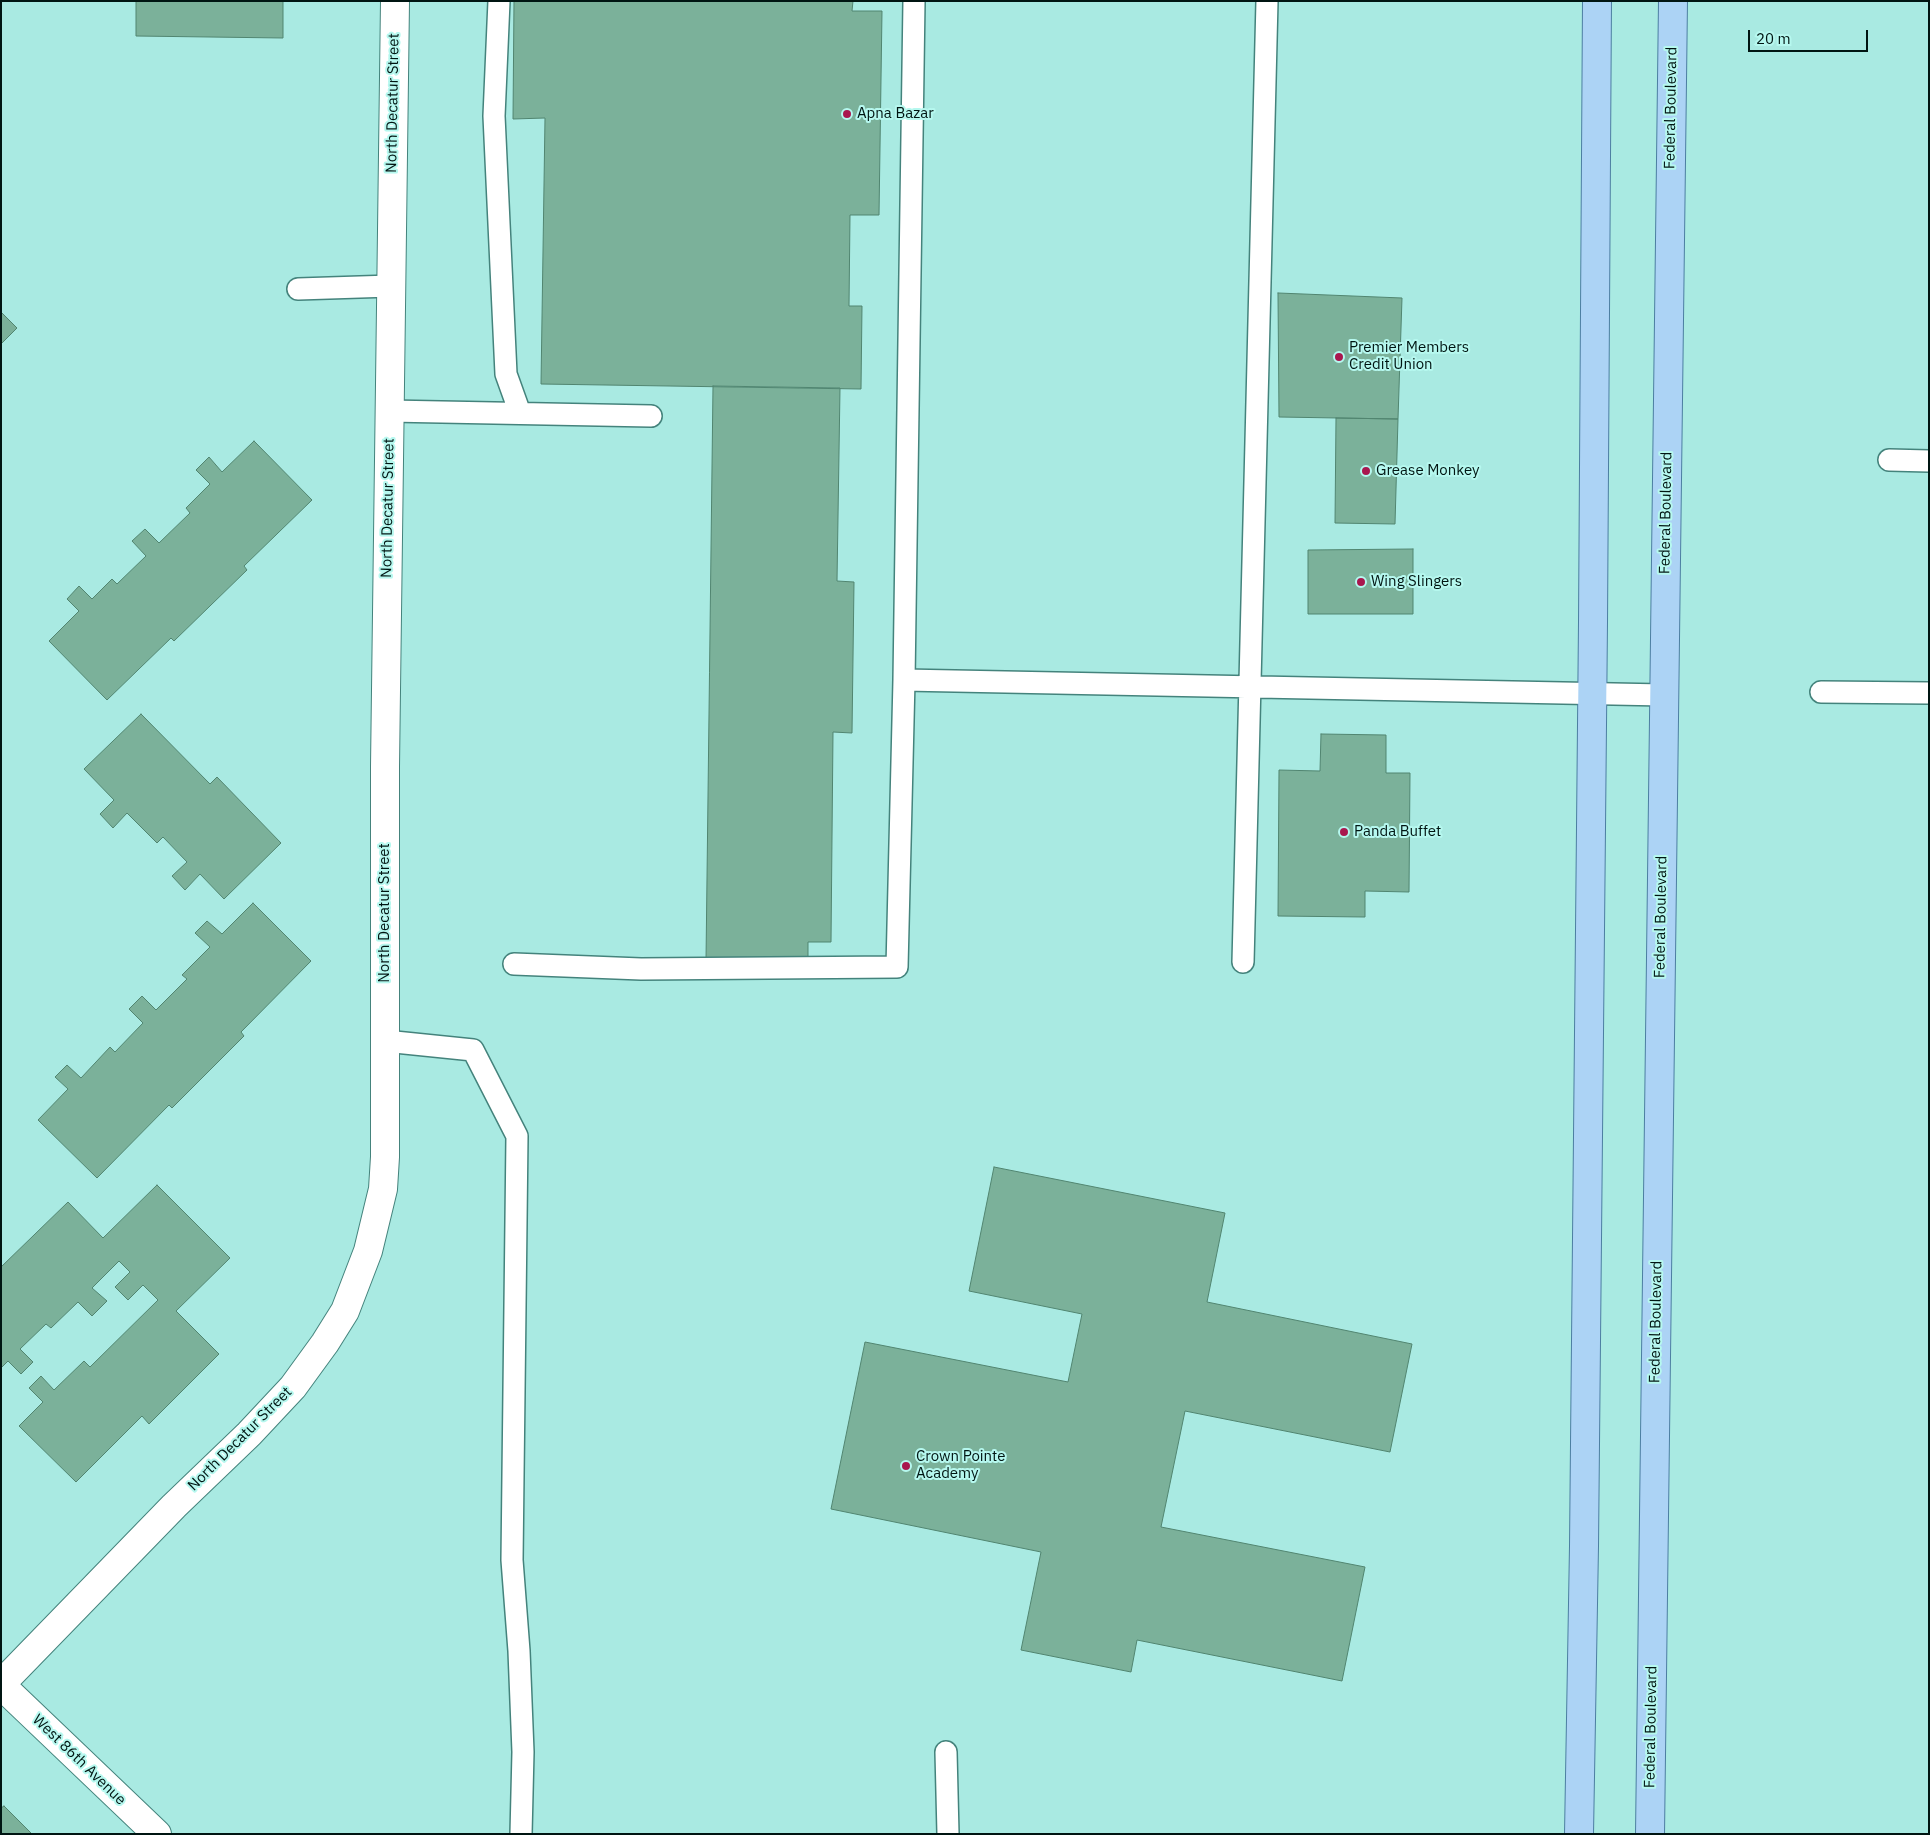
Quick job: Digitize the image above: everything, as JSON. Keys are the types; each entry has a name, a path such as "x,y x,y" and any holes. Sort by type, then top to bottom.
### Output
{"main road":[{"path":"1579,1834 1584,1546 1592,694 1596,1"},
{"name":"Federal Boulevard","path":"1650,1834 1673,1"}],"street":[{"name":"North Decatur Street","path":"1,1684 174,1506 249,1434 293,1387 325,1343 345,1311 368,1251 383,1188 385,1157 385,766 395,1"},
{"name":"West 86th Avenue","path":"1,1684 157,1834"}],"lane":[{"path":"499,1 494,116 506,374 520,414"},
{"path":"514,964 642,969 897,967 904,680 914,1"},
{"path":"1243,962 1267,1"},
{"path":"298,289 391,286"},
{"path":"390,411 651,416"},
{"path":"1888,460 1929,461"},
{"path":"904,680 1664,695"},
{"path":"1821,692 1929,693"},
{"path":"385,1042 473,1050 517,1136 512,1560 519,1651 523,1752 521,1834"},
{"path":"946,1752 948,1834"}],"building":[{"path":"136,1 283,1 283,38 136,36"},
{"path":"514,1 853,1 852,11 882,11 879,215 850,215 849,306 862,306 861,389 541,384 545,118 513,119"},
{"name":"Premier Members Credit Union","path":"1278,293 1402,298 1398,419 1279,417"},
{"path":"1,312 17,328 1,344"},
{"path":"713,386 840,388 837,581 854,582 852,733 833,732 831,942 808,942 808,961 706,960"},
{"name":"Grease Monkey","path":"1336,418 1398,419 1395,524 1335,523"},
{"path":"254,441 312,500 244,566 247,570 174,641 171,638 107,700 49,641 79,611 67,599 79,586 92,599 112,579 117,584 146,556 132,541 145,529 159,543 190,513 186,508 210,484 196,470 209,457 222,472"},
{"name":"Wing Slingers","path":"1413,549 1413,614 1308,614 1308,550"},
{"path":"141,714 210,784 217,777 281,843 224,899 200,874 185,890 172,876 187,862 163,837 157,843 127,813 113,828 100,814 114,800 84,769"},
{"name":"Panda Buffet","path":"1321,734 1386,735 1386,773 1410,773 1409,892 1365,891 1365,917 1278,916 1279,770 1320,771"},
{"path":"253,903 311,961 241,1032 244,1036 172,1108 169,1105 97,1178 38,1120 68,1089 55,1077 67,1065 81,1078 110,1047 115,1052 143,1023 129,1009 142,996 156,1010 187,979 182,975 210,947 195,933 207,921 222,934"},
{"name":"Crown Pointe Academy","path":"994,1167 1225,1213 1207,1302 1412,1344 1390,1452 1185,1411 1161,1527 1365,1567 1342,1681 1137,1640 1131,1672 1021,1650 1041,1552 831,1509 865,1342 1068,1382 1082,1314 969,1291"},
{"path":"157,1185 230,1258 176,1311 219,1354 149,1424 142,1416 76,1482 19,1426 43,1402 29,1388 41,1376 54,1390 84,1361 90,1367 158,1300 143,1285 128,1300 115,1287 130,1272 119,1261 92,1288 107,1301 92,1316 78,1302 51,1328 46,1324 20,1349 33,1362 21,1374 8,1361 1,1368 1,1267 68,1202 103,1238"},
{"path":"4,1806 32,1834 1,1834 1,1808"}],"place":[{"name":"Apna Bazar","path":"847,114"},
{"name":"Premier Members Credit Union","path":"1339,357"},
{"name":"Grease Monkey","path":"1366,471"},
{"name":"Wing Slingers","path":"1361,582"},
{"name":"Panda Buffet","path":"1344,832"},
{"name":"Crown Pointe Academy","path":"906,1466"}]}
